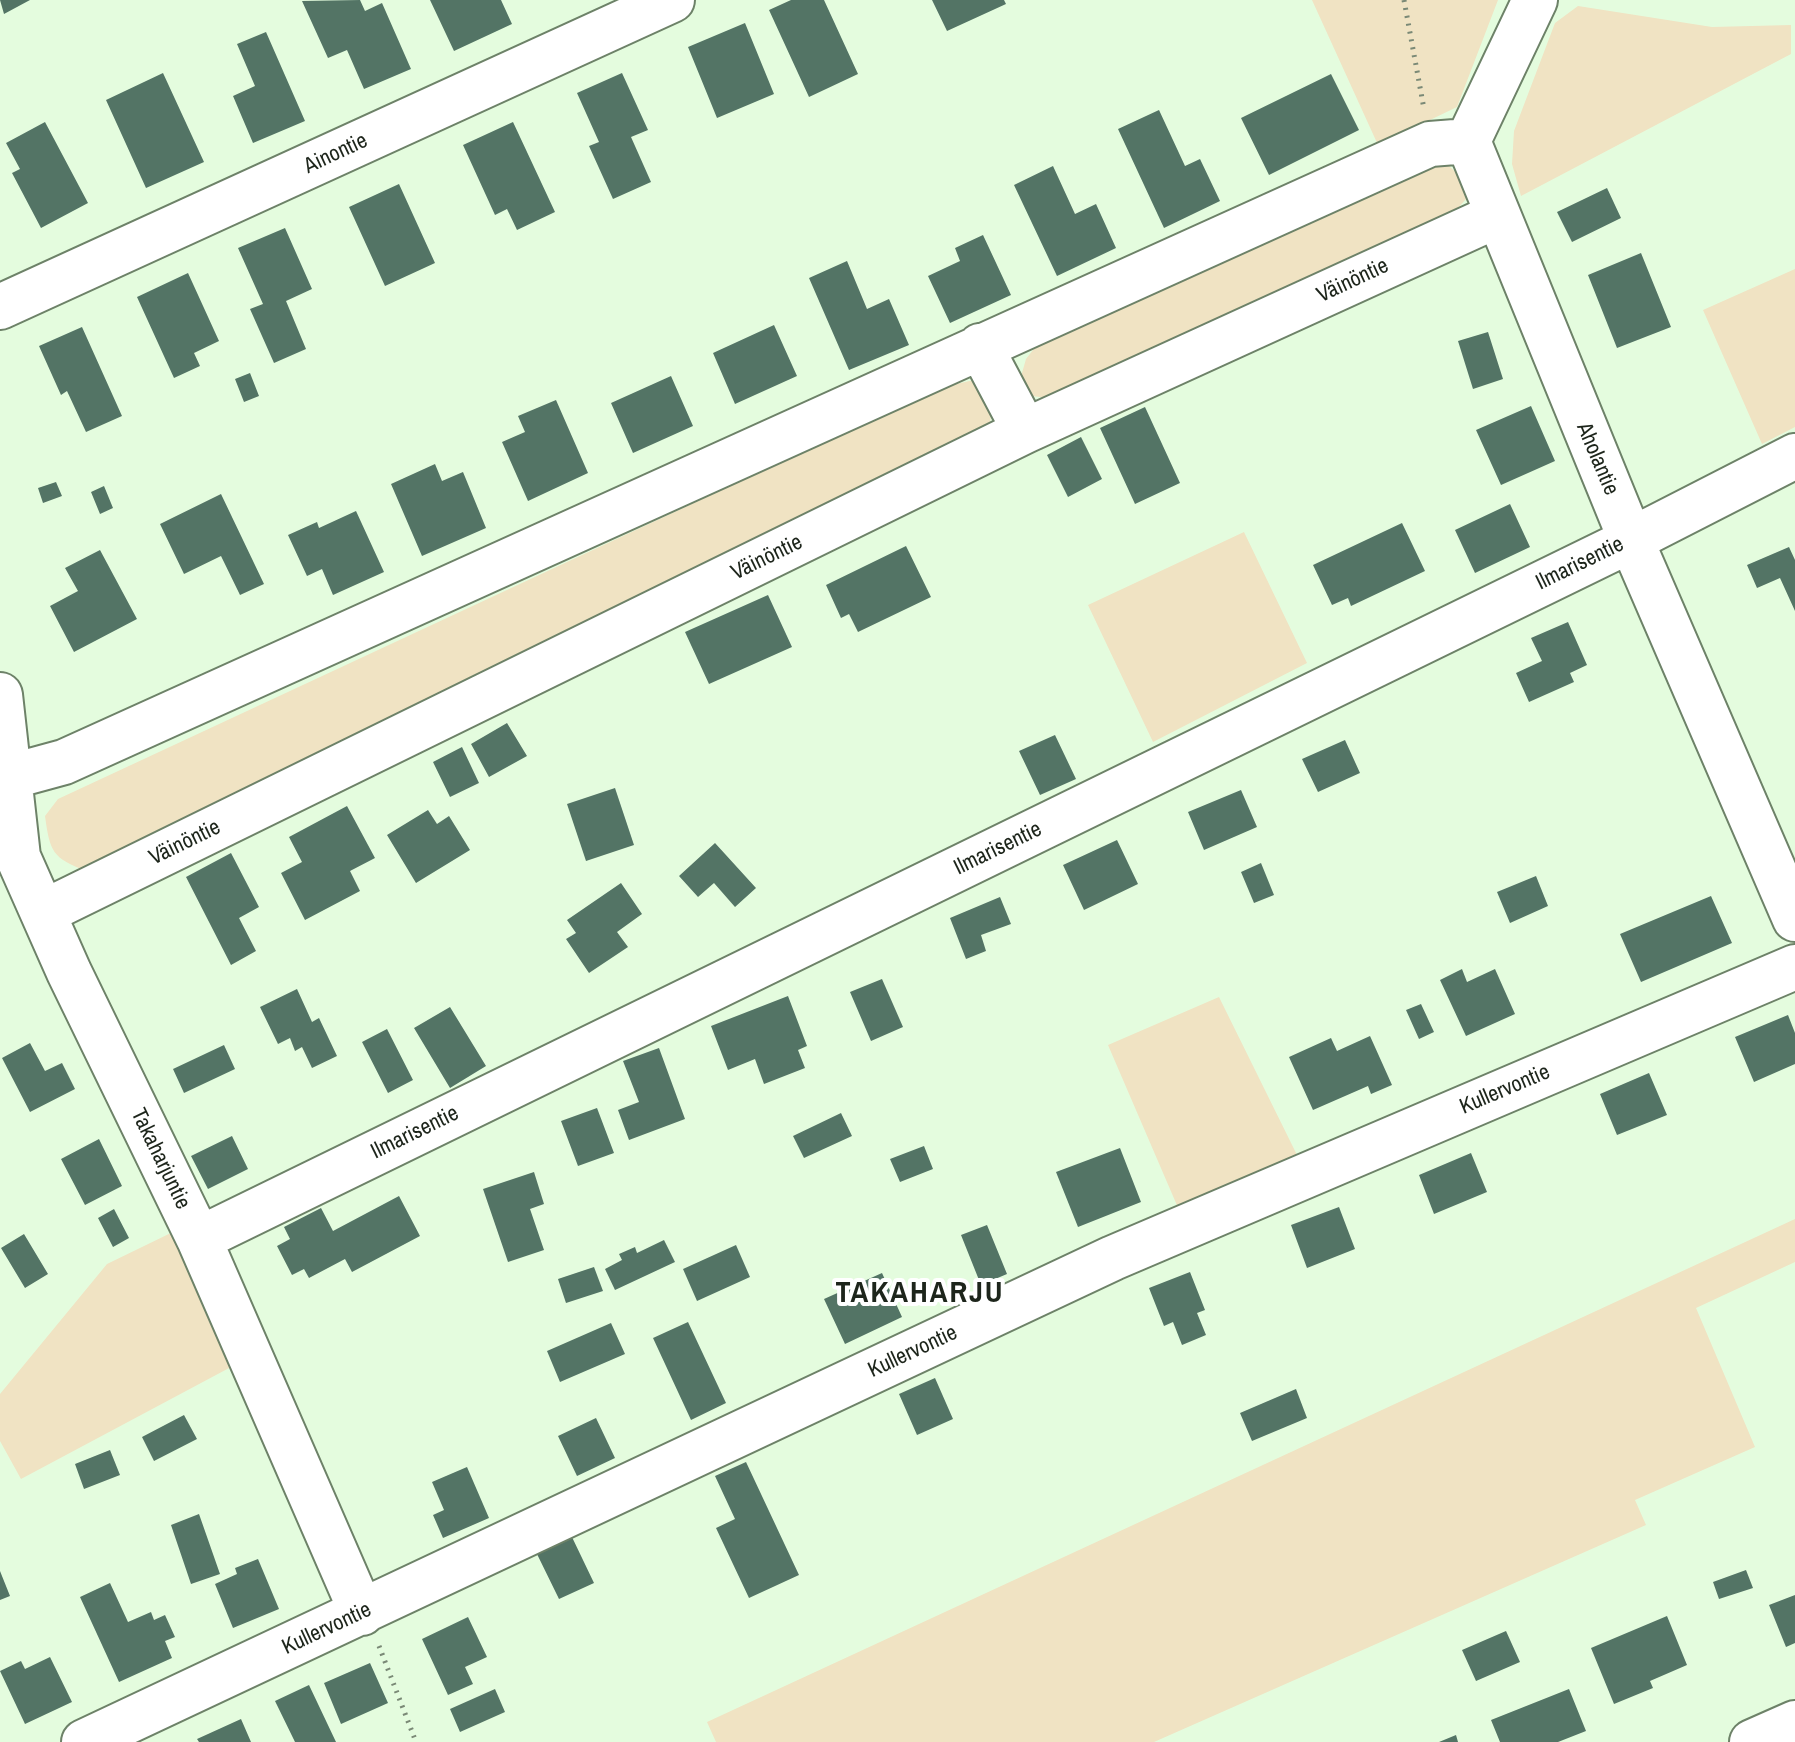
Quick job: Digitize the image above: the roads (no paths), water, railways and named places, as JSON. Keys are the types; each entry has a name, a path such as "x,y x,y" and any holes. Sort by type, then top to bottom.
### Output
{"street":[{"name":"Ainontie","path":"0,307 672,0"},
{"path":"9,777 64,762 980,346 1449,142 1535,0"},
{"name":"Aholantie","path":"1449,142 1496,216 1631,540 1795,919"},
{"name":"Väinöntie","path":"44,912 1025,431 1496,216"},
{"path":"980,346 1025,431"},
{"name":"Ilmarisentie","path":"199,1239 1631,540 1795,456"},
{"name":"Takaharjuntie","path":"0,695 9,777 9,862 44,912 199,1239 362,1613"},
{"name":"Kullervontie","path":"84,1742 1113,1258 1795,967"},
{"path":"1752,1742 1795,1723"}],"district":[{"name":"TAKAHARJU","path":"920,1294"}]}
